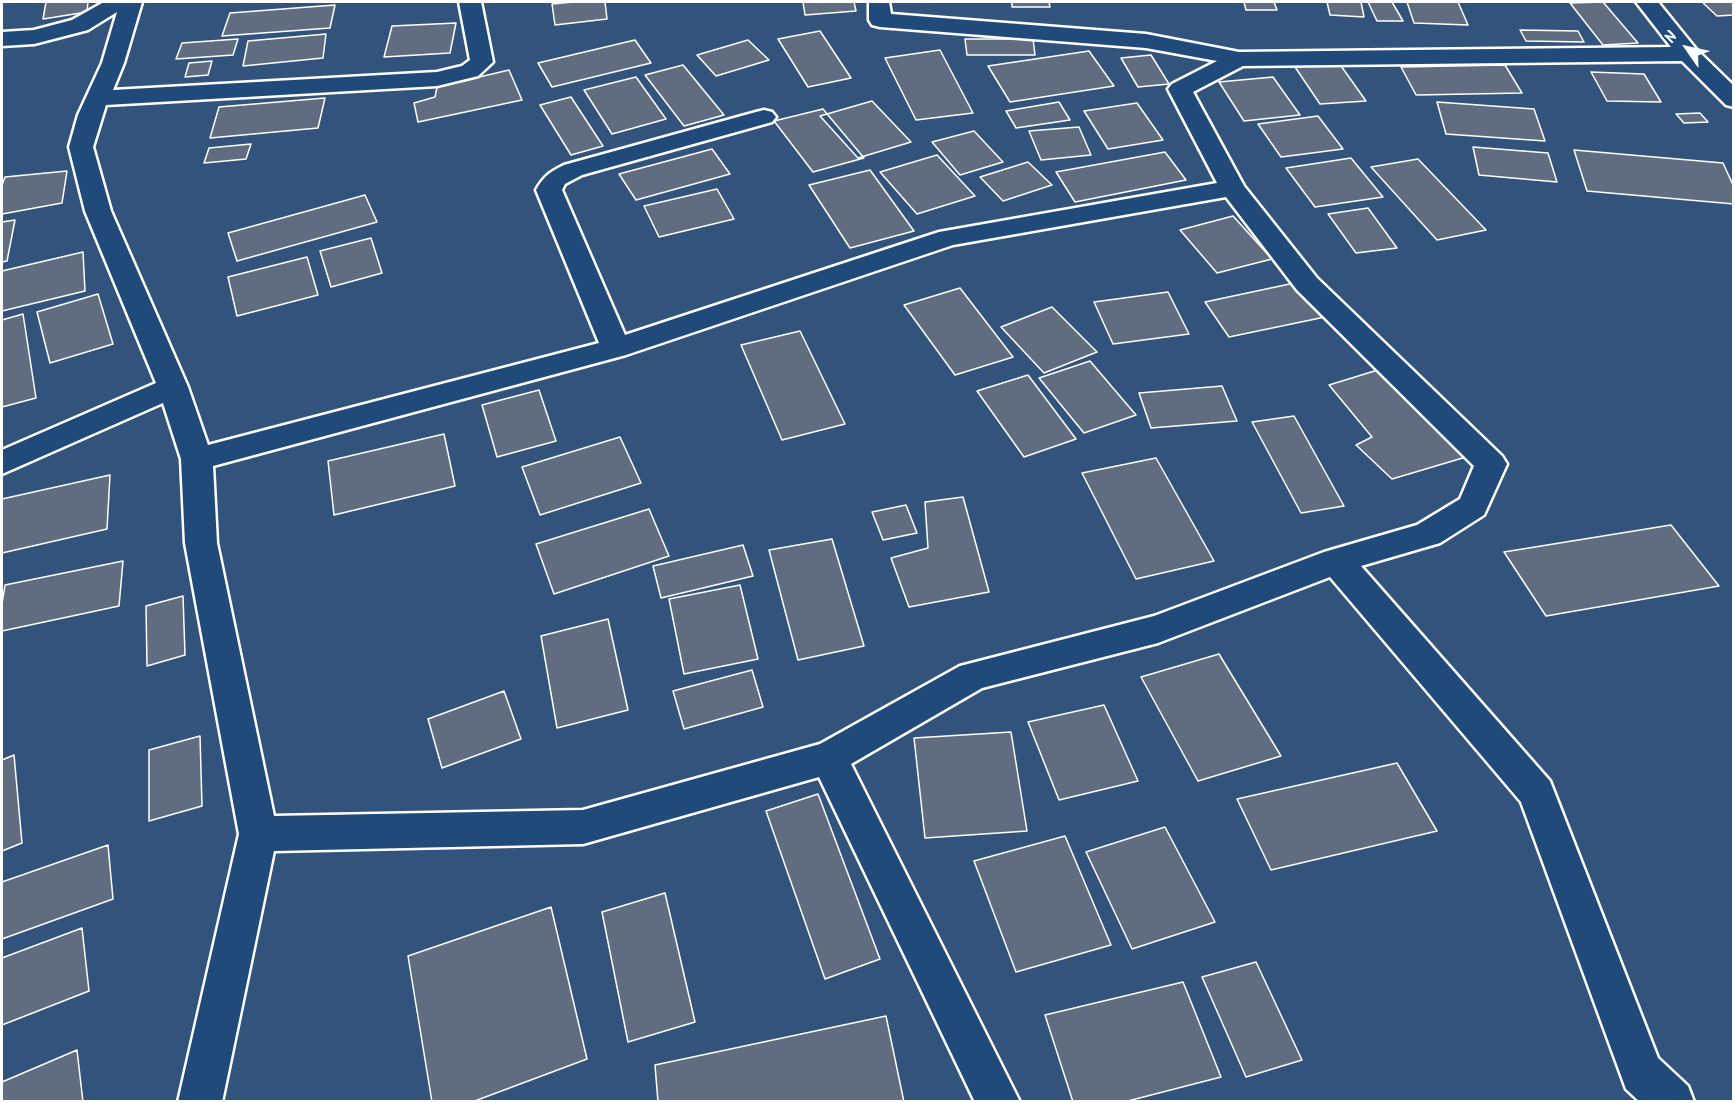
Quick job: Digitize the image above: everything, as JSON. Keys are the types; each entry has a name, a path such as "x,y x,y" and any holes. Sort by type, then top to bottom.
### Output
{"street":[{"path":"2,39 34,37 80,25 118,2"},
{"path":"131,2 113,63 97,98 81,147 95,201 173,387 198,459 201,543 258,834 200,1101"},
{"path":"97,98 437,79 470,71 482,63 470,2"},
{"path":"879,2 880,20 1146,40 1239,59 1688,54"},
{"path":"1647,2 1688,54 1734,100"},
{"path":"258,834 583,827 829,758 973,676 1158,629 1336,561 1428,534 1473,507 1491,464 1307,284 1232,188 1180,89 1146,40"},
{"path":"1180,89 1239,59"},
{"path":"616,348 549,190 555,179 573,170 764,117"},
{"path":"198,459 616,348 948,238 1232,188"},
{"path":"2,463 173,387"},
{"path":"1336,561 1537,793 1642,1073 1672,1101"},
{"path":"829,758 998,1101"}],"building":[{"path":"46,2 88,2 87,12 43,19"},
{"path":"605,2 607,19 555,25 552,4"},
{"path":"803,2 854,2 856,11 805,15"},
{"path":"1012,2 1049,2 1050,7 1012,7"},
{"path":"1244,2 1274,2 1277,10 1246,10"},
{"path":"1327,2 1361,2 1364,17 1330,15"},
{"path":"1368,2 1392,2 1403,21 1377,21"},
{"path":"1407,2 1458,2 1468,25 1414,23"},
{"path":"1603,2 1638,43 1603,45 1570,3"},
{"path":"1702,2 1734,2 1734,15 1717,16"},
{"path":"335,5 330,28 222,36 230,13"},
{"path":"456,23 450,53 384,57 392,26"},
{"path":"1520,30 1578,31 1584,42 1526,41"},
{"path":"820,31 851,78 808,87 778,39"},
{"path":"326,34 323,58 243,66 248,41"},
{"path":"238,39 233,55 176,59 182,43"},
{"path":"965,39 1033,39 1035,55 967,55"},
{"path":"635,40 651,63 552,87 538,63"},
{"path":"748,40 769,60 716,76 697,55"},
{"path":"940,50 973,113 916,120 885,58"},
{"path":"1089,51 1114,86 1010,102 988,66"},
{"path":"1151,55 1169,84 1138,87 1121,58"},
{"path":"212,61 208,75 185,77 189,63"},
{"path":"1339,63 1366,101 1320,104 1295,67"},
{"path":"683,65 724,115 684,126 645,75"},
{"path":"1505,65 1522,93 1416,95 1401,67"},
{"path":"509,70 522,100 418,122 414,103 435,97 437,87"},
{"path":"1591,72 1644,74 1661,102 1607,101"},
{"path":"636,77 666,119 612,134 584,90"},
{"path":"1273,77 1300,115 1244,121 1219,82"},
{"path":"571,97 603,146 571,155 540,105"},
{"path":"325,98 318,128 210,138 219,107"},
{"path":"872,101 911,142 858,158 820,116"},
{"path":"1059,102 1070,120 1016,128 1006,111"},
{"path":"1437,102 1534,109 1545,141 1446,134"},
{"path":"1137,103 1163,140 1108,149 1084,111"},
{"path":"823,109 864,158 813,172 774,121"},
{"path":"1700,113 1708,122 1684,123 1676,114"},
{"path":"1318,116 1343,149 1281,157 1258,124"},
{"path":"1079,127 1091,155 1041,160 1029,131"},
{"path":"974,131 1003,162 960,175 932,142"},
{"path":"251,144 246,159 204,163 209,148"},
{"path":"1473,147 1548,153 1557,182 1479,175"},
{"path":"712,149 730,174 636,200 619,174"},
{"path":"1574,150 1723,163 1734,187 1734,204 1587,191"},
{"path":"1165,152 1186,180 1075,202 1056,172"},
{"path":"937,155 975,196 917,214 880,172"},
{"path":"1351,158 1383,197 1315,207 1286,168"},
{"path":"1418,159 1486,230 1437,240 1371,167"},
{"path":"1028,162 1052,185 1003,201 980,177"},
{"path":"870,170 914,231 850,248 809,185"},
{"path":"67,171 62,203 2,214 2,185 5,177"},
{"path":"717,189 734,219 659,237 644,206"},
{"path":"365,195 377,222 237,261 228,233"},
{"path":"1368,208 1397,248 1356,253 1328,214"},
{"path":"1233,216 1272,259 1217,273 1180,230"},
{"path":"15,220 7,261 2,262 2,222"},
{"path":"371,238 382,273 331,287 320,251"},
{"path":"83,252 85,291 2,311 2,271"},
{"path":"307,257 318,295 237,316 228,277"},
{"path":"1299,282 1325,317 1229,337 1205,302"},
{"path":"960,288 1013,357 955,375 904,305"},
{"path":"1168,292 1189,334 1113,344 1094,302"},
{"path":"98,294 113,344 50,363 37,312"},
{"path":"1052,307 1097,352 1044,373 1001,327"},
{"path":"23,314 36,398 2,407 2,320"},
{"path":"800,331 845,424 782,440 741,345"},
{"path":"1090,361 1136,415 1084,433 1039,378"},
{"path":"1381,369 1466,457 1392,479 1356,445 1372,437 1329,385"},
{"path":"1028,375 1076,439 1024,457 977,391"},
{"path":"1222,386 1237,421 1151,428 1139,393"},
{"path":"539,390 556,441 497,457 482,405"},
{"path":"1294,416 1344,506 1301,513 1252,422"},
{"path":"444,434 455,486 334,515 328,461"},
{"path":"620,437 641,483 540,515 522,467"},
{"path":"1156,458 1214,561 1136,579 1082,473"},
{"path":"110,475 107,529 2,553 2,499"},
{"path":"963,497 989,592 909,607 891,558 928,548 925,502"},
{"path":"906,505 917,533 883,540 872,512"},
{"path":"649,509 669,556 554,594 536,544"},
{"path":"1671,525 1719,586 1546,616 1504,552"},
{"path":"832,539 864,646 798,660 769,550"},
{"path":"743,545 753,576 661,598 653,566"},
{"path":"123,561 119,606 2,631 5,585"},
{"path":"740,585 758,659 684,674 669,599"},
{"path":"183,596 185,655 147,666 146,606"},
{"path":"608,619 628,710 557,728 541,636"},
{"path":"1219,654 1281,756 1198,781 1141,677"},
{"path":"752,670 763,707 684,729 673,691"},
{"path":"504,691 521,739 442,768 428,719"},
{"path":"1104,705 1138,781 1059,800 1028,722"},
{"path":"1011,732 1027,831 925,838 914,738"},
{"path":"200,736 202,806 149,821 149,750"},
{"path":"14,755 22,843 2,851 2,760"},
{"path":"1397,763 1437,831 1271,870 1237,799"},
{"path":"818,794 880,959 825,979 766,811"},
{"path":"1165,827 1215,922 1132,949 1086,852"},
{"path":"1065,836 1111,945 1016,972 974,861"},
{"path":"108,845 113,899 2,939 2,882"},
{"path":"665,893 695,1022 628,1042 602,912"},
{"path":"551,907 587,1059 472,1102 432,1102 408,956"},
{"path":"82,928 89,991 2,1025 2,958"},
{"path":"1256,962 1302,1060 1246,1077 1202,977"},
{"path":"1183,982 1221,1077 1124,1102 1073,1102 1045,1015"},
{"path":"886,1016 904,1102 658,1102 655,1065"},
{"path":"77,1050 83,1102 2,1102 2,1082"}]}
